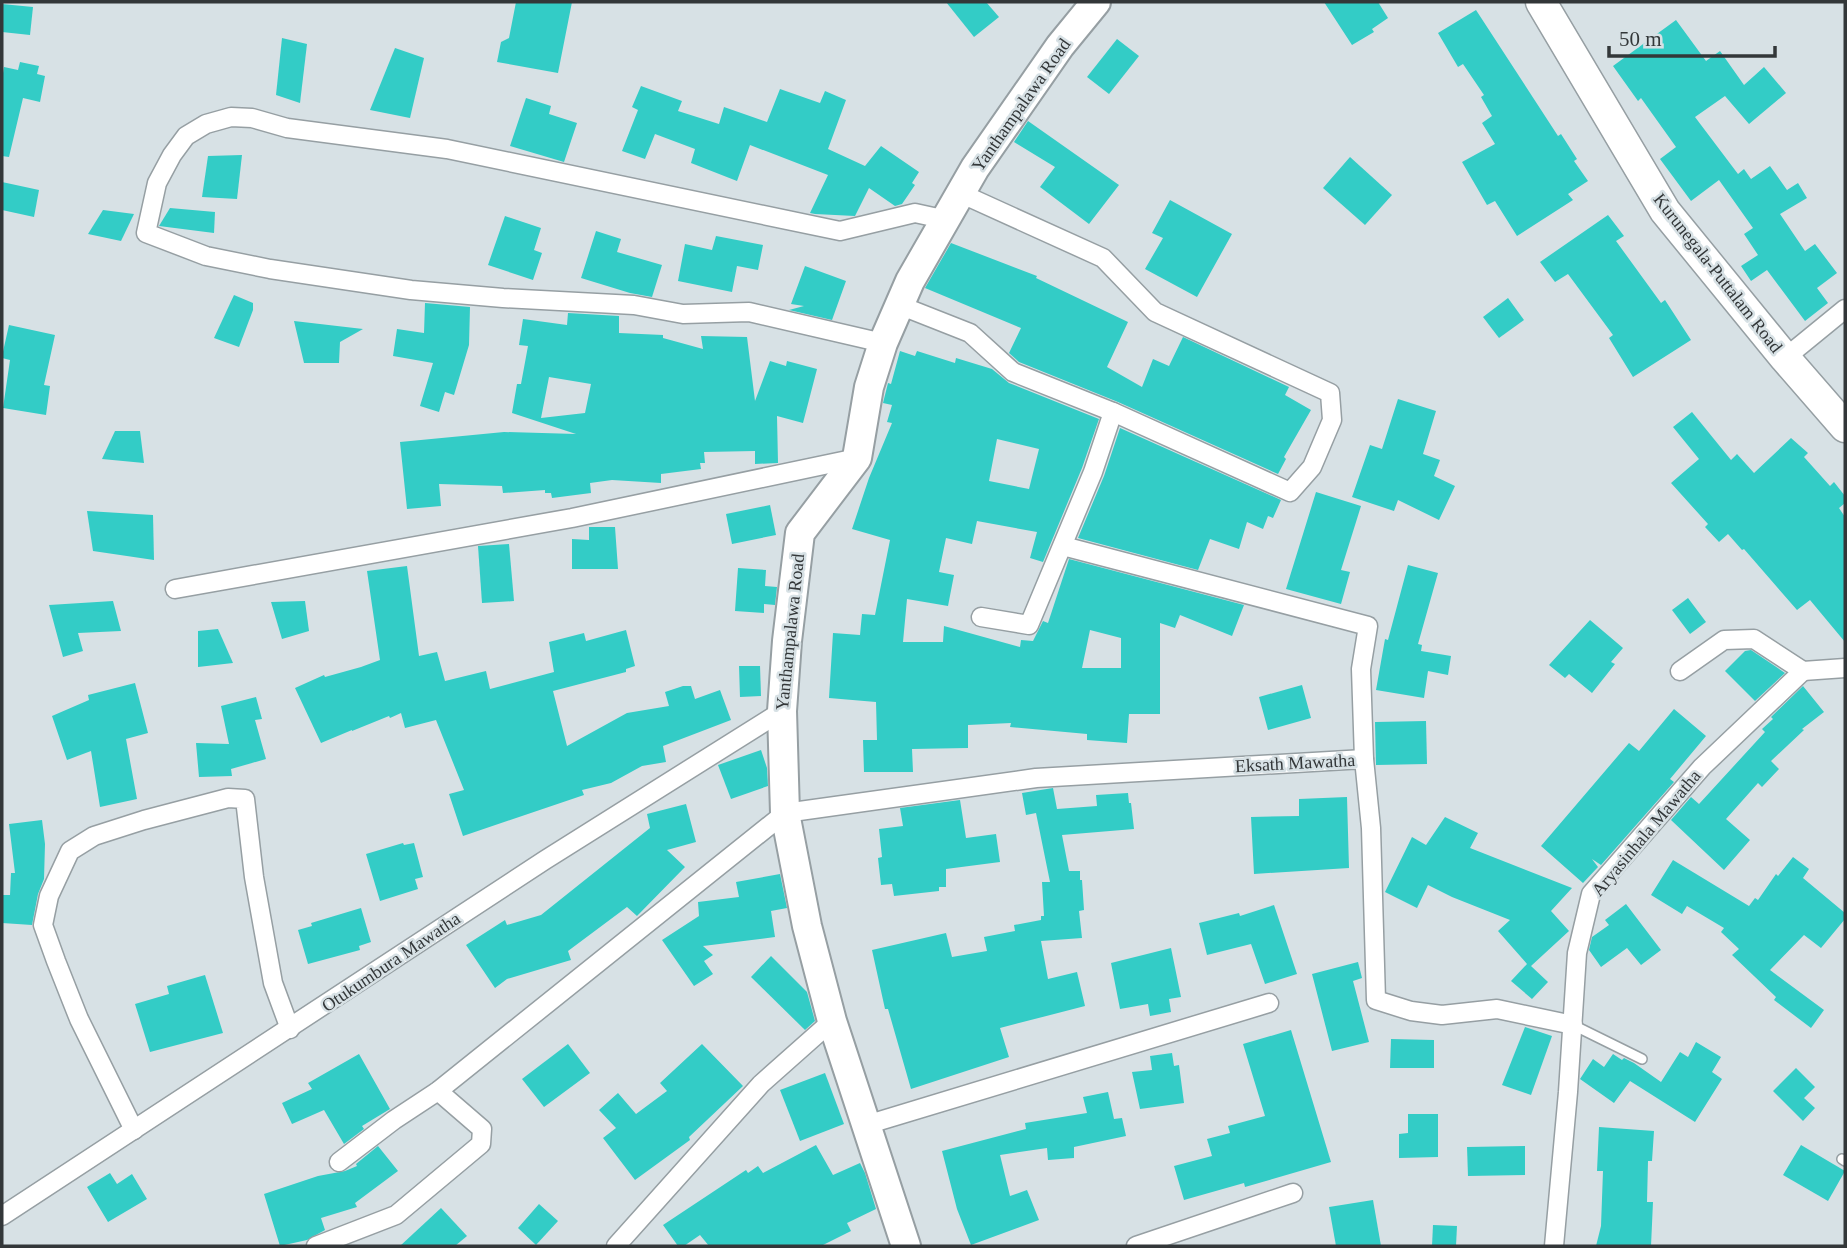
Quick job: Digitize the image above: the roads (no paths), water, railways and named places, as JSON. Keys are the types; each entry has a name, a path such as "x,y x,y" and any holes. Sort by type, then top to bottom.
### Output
{"highway":[{"name":"Kurunegala-Puttalam Road","path":"1541,2 1665,211 1845,427"}],"main road":[{"name":"Yanthampalawa Road","path":"906,1246 832,1021 807,926 785,813 782,711 800,533 857,458 869,387 883,343 899,305 975,168 1060,46 1096,2"}],"street":[{"path":"883,343 749,312 683,314 635,305 411,290 270,269 206,256 146,233 157,183 172,155 186,136 206,124 231,117 252,118 287,128 447,149 840,231 915,213 947,220"},
{"path":"899,305 970,333 1013,372 1113,412 1290,492 1312,467 1332,421 1330,393 1155,312 1103,258 1049,231 962,194"},
{"path":"1785,358 1845,309"},
{"path":"981,617 1029,625 1093,472 1113,412"},
{"path":"175,589 572,518 857,458"},
{"path":"1063,546 1368,626 1361,670 1364,759"},
{"path":"1680,671 1724,640 1754,639 1803,671 1845,668"},
{"name":"Aryasinhala Mawatha","path":"1554,1246 1577,953 1591,894 1702,767 1803,671"},
{"name":"Otukumbura Mawatha","path":"2,1216 545,860 782,711"},
{"name":"Eksath Mawatha","path":"785,813 1036,778 1364,759 1371,828 1376,1000 1411,1011 1442,1015 1497,1009 1573,1025"},
{"path":"134,1130 79,1019 43,925 49,896 70,851 94,836 144,820 228,798 245,799 254,877 273,984 290,1029"},
{"path":"339,1162 438,1091 785,813"},
{"path":"866,1125 1269,1003"},
{"path":"617,1246 761,1084 832,1021"},
{"path":"316,1246 396,1215 481,1144 482,1129 438,1091"},
{"path":"1136,1246 1293,1193"}],"lane":[{"path":"1573,1025 1642,1059"}]}
